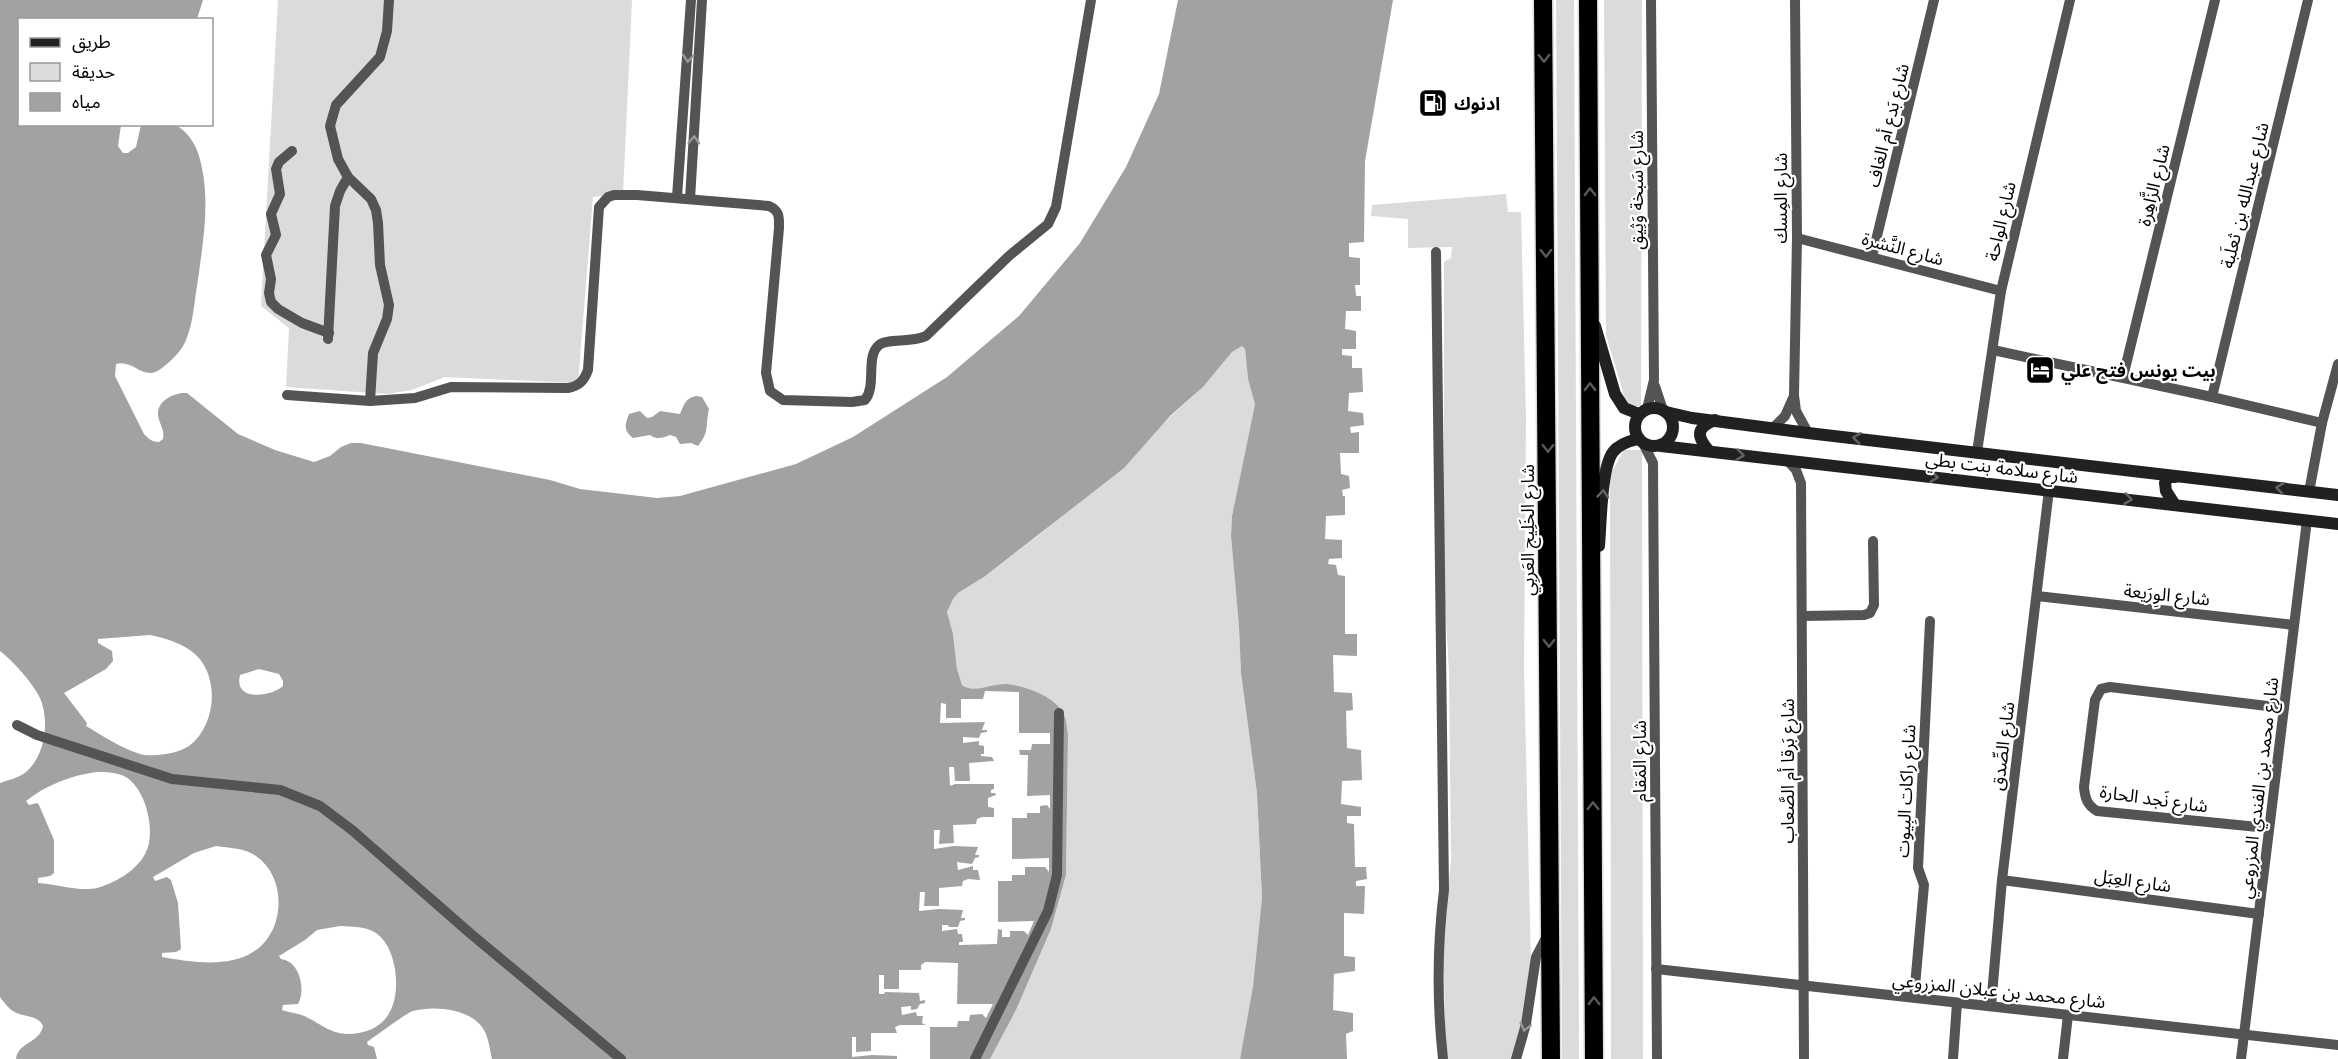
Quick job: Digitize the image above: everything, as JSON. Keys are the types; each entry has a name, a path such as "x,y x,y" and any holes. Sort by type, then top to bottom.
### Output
{"highway":[{"name":"شارع الخَلِيج العَربِي","path":"1543,0 1551,1059"},
{"path":"1588,0 1594,1059"}],"main road":[{"path":"1590,313 1615,394 1624,408 1643,412 1655,408 1664,410 1672,420 1674,430 1670,440 1660,446 1641,442 1618,447 1610,458 1605,479 1598,552 1591,572"},
{"name":"شارع سلامة بنت بطي","path":"1664,410 1715,420 1808,433 2338,495"},
{"path":"1641,442 1635,431 1635,422 1643,412"},
{"path":"1709,451 1700,438 1700,430 1704,424 1715,420"},
{"name":"شارع سلامة بنت بطي","path":"1660,446 2338,524"},
{"path":"2175,505 2164,483 2168,477 2179,476"}],"street":[{"path":"370,400 373,353 387,319 389,305 380,266 376,210 366,193 348,177 338,159 331,138 332,116 336,105 380,57 387,31 389,0"},
{"path":"677,197 691,0"},
{"path":"690,198 702,0"},
{"path":"287,395 370,400 415,398 451,387 568,388 579,385 586,377 588,370 601,203 614,195 690,198 769,206 776,209 779,214 766,373 770,391 783,400 852,402 864,400 871,387 873,355 879,345 889,341 918,340 926,336 1010,255 1047,224 1056,207 1091,0"},
{"name":"شارع سَبخة وَثِيق","path":"1643,412 1653,380 1651,0"},
{"name":"شارع المِسك","path":"1795,0 1797,238 1794,395 1799,419 1808,433"},
{"name":"شارع بَدع أم الغاف","path":"1872,257 1934,0"},
{"name":"شارع الواحة","path":"1977,453 2001,291 2070,0"},
{"name":"شارع الزَّاهِرة","path":"2123,377 2215,0"},
{"name":"شارع عبدالله بن ثعلَبة","path":"2212,397 2308,0"},
{"path":"291,151 279,162 276,170 280,194 271,214 276,236 266,255 271,279 270,298 278,309 328,336 335,206 340,190 348,177"},
{"name":"شارع النَّشرة","path":"1797,238 2001,291"},
{"path":"1437,252 1444,881 1439,934 1440,1027 1443,1059"},
{"path":"1993,350 2123,377 2322,423"},
{"path":"2309,492 2322,423 2338,364"},
{"name":"شارع سَبخة وَثِيق","path":"1653,380 1664,410"},
{"name":"شارع المِسك","path":"1773,428 1788,411 1794,395"},
{"name":"شارع المَقام","path":"1641,442 1653,463"},
{"name":"شارع المَقام","path":"1657,1059 1653,463 1660,446"},
{"path":"1786,460 1796,470 1801,483 1817,464"},
{"name":"شارع بَرقا أم الصَّعاب","path":"1801,483 1803,1059"},
{"name":"شارع الصِّدق","path":"1991,1006 2002,880 2049,490"},
{"name":"شارع محمد بن الفندي المزروعي","path":"2241,1059 2307,520"},
{"path":"1803,616 1870,613 1874,605 1873,541"},
{"name":"شارع الوِرَيعة","path":"2037,596 2294,625"},
{"name":"شارع راكات البِيوت","path":"1914,997 1924,885 1918,866 1930,621"},
{"name":"شارع نَجد الحارة","path":"2268,828 2097,811 2091,808 2085,796 2084,787 2095,700 2101,689 2110,687 2284,708"},
{"path":"975,1059 1048,911 1057,875 1059,713"},
{"path":"17,725 37,735 172,779 280,790 320,806 352,830 471,934 621,1059"},
{"name":"شارع العِبَل","path":"2002,880 2259,914"},
{"path":"1516,1059 1526,1024 1536,957 1550,931"},
{"name":"شارع محمد بن عبلان المزروعي","path":"1656,969 2338,1045"},
{"path":"1953,1059 1957,1003"},
{"path":"2063,1059 2068,1015"}],"green space":[{"path":"278,0 632,0 623,194 593,197 578,383 445,377 412,390 387,394 286,387 289,328 261,306"},
{"path":"1556,0 1574,0 1579,1059 1562,1059"},
{"path":"1604,0 1642,0 1641,406 1627,406 1606,335"},
{"path":"1506,194 1508,212 1521,212 1526,419 1524,668 1531,964 1527,1009 1513,1059 1446,1059 1443,936 1451,861 1449,672 1444,586 1444,262 1451,258 1452,247 1408,248 1408,219 1371,216 1372,205"},
{"path":"1242,346 1245,349 1248,379 1255,404 1232,516 1231,536 1241,673 1257,793 1262,898 1253,986 1240,1059 990,1059 1016,1010 1051,929 1066,875 1068,735 1066,719 1061,710 1049,698 1041,694 1024,687 1007,684 978,689 962,685 947,612 958,593 984,577 1045,530 1203,387 1232,352"},
{"path":"1624,450 1642,450 1643,1059 1611,1059 1610,475"}],"water":[{"path":"0,0 203,0 197,18 18,18 18,126 121,126 118,146 123,153 128,153 136,147 141,126 177,126 189,137 198,153 205,185 205,219 193,313 186,340 176,355 156,372 144,372 122,363 116,364 115,376 144,434 149,439 159,442 163,439 158,415 160,405 172,396 187,393 238,434 275,450 314,462 330,456 341,447 351,443 361,443 550,480 580,489 657,498 680,496 796,464 853,437 947,377 1019,316 1080,243 1126,167 1159,94 1178,0 1393,0 1365,161 1364,242 1349,243 1349,257 1360,258 1360,285 1355,285 1356,296 1361,296 1361,311 1346,311 1345,329 1356,331 1356,349 1342,349 1342,355 1352,356 1352,368 1362,368 1363,392 1349,393 1348,411 1363,413 1364,425 1350,427 1351,433 1359,432 1359,453 1340,453 1341,474 1349,476 1350,488 1342,490 1345,496 1345,515 1326,516 1325,539 1342,540 1342,558 1329,559 1328,564 1336,565 1338,575 1345,576 1345,634 1357,634 1357,656 1333,655 1334,692 1352,693 1353,710 1346,711 1347,748 1361,750 1362,780 1342,781 1341,804 1361,807 1361,816 1347,816 1347,823 1354,824 1355,867 1366,867 1367,879 1356,881 1356,886 1365,886 1364,914 1344,913 1344,956 1355,957 1355,971 1334,974 1333,1010 1353,1013 1353,1031 1346,1034 1347,1059 1240,1059 1253,986 1262,898 1257,793 1241,673 1231,536 1232,516 1255,404 1248,379 1245,349 1242,346 1232,352 1203,387 1170,416 1124,468 984,577 958,593 947,612 962,685 967,688 978,688 1007,684 1024,687 1041,694 1049,698 1061,710 1066,719 1068,735 1066,875 1051,929 1016,1010 990,1059 492,1059 485,1032 472,1018 443,1009 422,1009 410,1012 367,1042 368,1045 374,1047 377,1059 16,1059 21,1049 38,1036 43,1026 34,1018 13,1011 0,997 0,783 20,776 32,765 38,757 45,727 40,698 17,667 0,651","holes":["150,635 180,644 196,655 209,676 212,702 205,727 189,746 182,750 158,755 142,755 86,726 87,723 64,693 106,669 113,661 112,651 98,643 98,639","259,669 279,674 283,686 278,690 255,695 242,690 239,684 240,675","96,772 124,776 138,790 147,811 149,823 150,834 145,854 124,876 97,888 38,883 38,878 54,873 54,840 39,805 37,803 29,805 26,801 51,785 68,778","216,846 247,851 256,856 274,878 278,891 276,919 264,943 253,952 221,962 197,962 162,957 162,953 176,952 181,949 178,903 171,880 167,877 155,881 153,877 194,853","340,926 359,927 376,933 386,944 395,969 395,994 388,1015 372,1029 360,1033 340,1033 305,1016 282,1010 283,1005 298,1004 301,984 297,970 279,956 317,930"]},
{"path":"696,396 702,397 709,409 706,432 698,446 691,443 680,444 676,437 670,435 660,438 650,435 633,438 626,430 629,414 640,411 647,418 660,411 680,414 687,400"}],"pier":[{"path":"985,691 1019,692 1019,733 1050,733 1050,744 1032,744 1031,750 1019,750 1020,755 1028,755 1027,796 1050,795 1050,809 1047,805 1040,806 1040,813 1027,813 1027,818 1012,818 1012,859 1049,858 1049,872 1045,867 1025,867 1025,875 1012,875 1012,881 998,881 998,922 1034,921 1028,935 1024,931 1010,931 1010,937 1002,937 1002,930 998,929 997,944 959,945 959,942 963,942 962,934 958,934 957,929 942,931 942,925 958,927 960,921 965,920 961,918 963,910 919,911 920,892 925,892 924,906 939,906 939,888 962,886 963,881 968,879 980,880 978,870 973,870 973,866 958,870 957,862 972,864 975,858 979,857 975,855 978,847 954,846 934,849 934,830 940,830 939,844 954,843 953,825 976,824 977,819 982,817 994,817 994,808 988,807 988,798 996,795 991,793 994,784 950,786 949,767 954,767 955,781 970,781 969,763 994,761 992,757 981,756 984,754 984,746 979,745 979,741 963,743 963,737 979,738 981,733 987,732 987,730 982,730 985,722 940,723 941,703 946,704 946,718 961,718 961,699 983,699"},
{"path":"925,962 958,963 957,1004 993,1004 986,1018 982,1014 970,1015 969,1021 958,1021 957,1027 930,1027 930,1059 897,1059 897,1056 872,1055 852,1057 852,1037 856,1037 856,1052 871,1051 871,1033 897,1033 895,1027 900,1025 926,1025 922,1023 923,1016 917,1016 916,1012 902,1015 901,1007 911,1006 911,1010 917,1009 920,1004 925,1003 925,1000 920,1001 919,993 885,992 879,994 879,975 884,975 884,989 899,989 899,970 921,970 921,965"}],"place":[{"name":"ادنوك","path":"1433,103"},
{"name":"بيت يونس فتح علي","path":"2040,370"}]}
